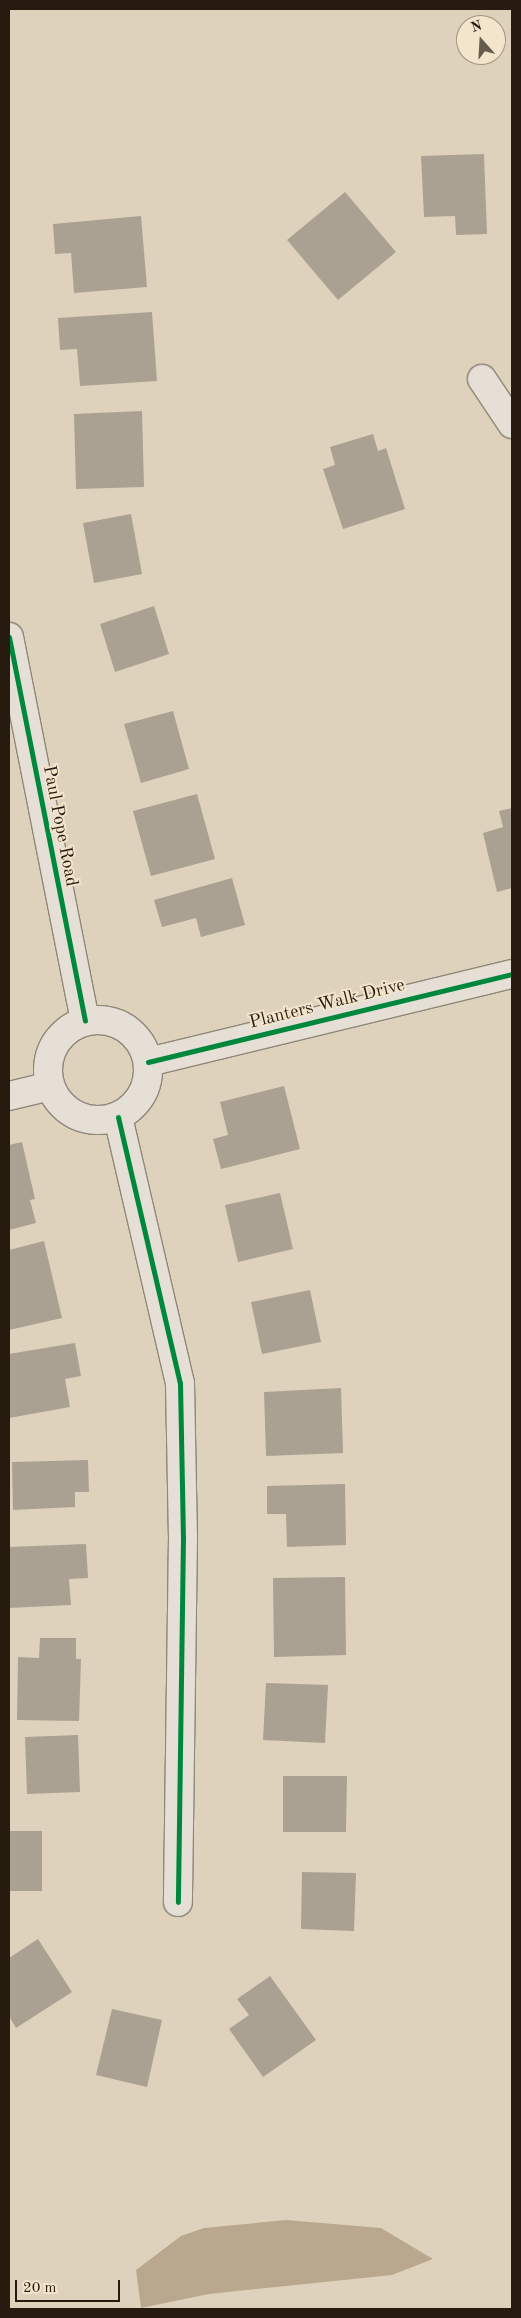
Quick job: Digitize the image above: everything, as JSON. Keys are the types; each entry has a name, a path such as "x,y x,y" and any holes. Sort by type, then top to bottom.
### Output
{"street":[{"path":"482,379 512,424"},
{"name":"Paul Pope Road","path":"9,637 85,1021"},
{"name":"Planters Walk Drive","path":"148,1062 512,974"},
{"path":"102,1019 118,1023 126,1028 143,1046 148,1062 148,1079 142,1094 132,1108 118,1117 102,1120 84,1119 70,1112 57,1101 50,1086 47,1069 50,1054 58,1039 70,1028 85,1021 102,1019"},
{"path":"9,1096 50,1086"},
{"path":"118,1117 180,1383 183,1537 178,1902"}],"shaded area":[{"path":"286,2220 381,2228 433,2259 392,2275 209,2294 141,2308 136,2270 181,2236 204,2228"}],"building":[{"path":"484,154 487,234 456,235 455,216 424,217 421,156"},
{"path":"345,192 396,252 338,300 287,240"},
{"path":"141,216 147,287 74,293 71,253 55,254 53,224"},
{"path":"152,312 157,381 80,386 77,349 60,350 58,318"},
{"path":"142,411 144,487 76,489 74,414"},
{"path":"373,434 378,451 386,448 405,509 343,529 323,469 335,465 330,447"},
{"path":"131,514 142,574 94,583 83,523"},
{"path":"154,606 169,654 115,672 100,624"},
{"path":"173,711 189,769 141,783 124,724"},
{"path":"197,794 215,859 151,876 133,811"},
{"path":"512,808 512,888 497,892 483,833 503,827 499,811"},
{"path":"232,878 245,925 201,937 196,918 162,927 154,900"},
{"path":"284,1086 300,1149 221,1169 213,1139 228,1135 220,1102"},
{"path":"22,1142 35,1199 30,1200 36,1223 9,1230 9,1145"},
{"path":"280,1193 293,1249 238,1262 225,1205"},
{"path":"44,1241 62,1318 9,1330 9,1250"},
{"path":"310,1290 321,1342 262,1354 251,1302"},
{"path":"75,1343 81,1376 65,1379 70,1407 9,1418 9,1354"},
{"path":"341,1388 343,1453 266,1456 264,1392"},
{"path":"88,1460 89,1492 75,1492 75,1507 13,1510 12,1462"},
{"path":"345,1484 346,1545 287,1547 286,1514 267,1514 267,1486"},
{"path":"86,1544 88,1578 69,1579 71,1605 9,1608 9,1547"},
{"path":"345,1577 346,1655 274,1657 273,1578"},
{"path":"40,1638 76,1638 76,1659 81,1659 79,1721 17,1720 18,1657 39,1658"},
{"path":"266,1683 328,1685 325,1743 263,1740"},
{"path":"78,1735 80,1792 27,1794 25,1737"},
{"path":"283,1776 347,1776 346,1832 283,1832"},
{"path":"9,1831 42,1831 42,1891 9,1891"},
{"path":"302,1872 356,1873 354,1931 301,1929"},
{"path":"38,1939 72,1992 16,2028 9,2016 9,1958"},
{"path":"270,1976 316,2040 263,2077 229,2029 249,2015 237,1999"},
{"path":"112,2009 162,2020 147,2087 96,2075"}],"cycle path":[{"path":"9,637 85,1021"},
{"path":"148,1062 512,974"},
{"path":"118,1117 180,1383 183,1537 178,1902"}]}
